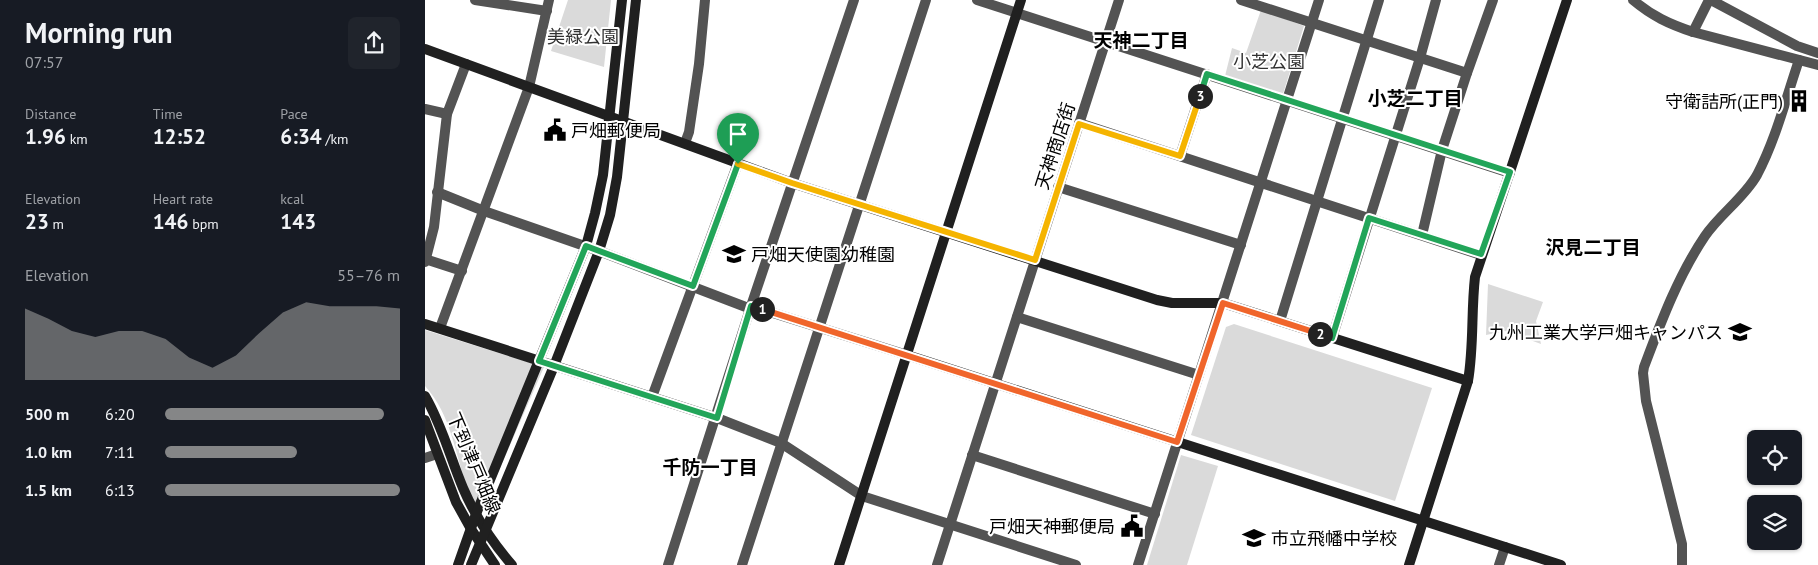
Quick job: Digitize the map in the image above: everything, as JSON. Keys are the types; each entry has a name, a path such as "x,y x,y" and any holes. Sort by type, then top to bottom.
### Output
{"street":[{"path":"475,0 547,12"},
{"path":"440,328 463,271 529,87 549,0"},
{"path":"458,565 476,514 586,246 603,175 621,0"},
{"path":"471,565 554,366 599,251 610,215 624,122 637,0"},
{"path":"685,143 689,132 705,0"},
{"path":"668,565 717,418 751,307 854,0"},
{"path":"742,565 926,0"},
{"path":"977,0 1510,172"},
{"path":"839,565 1021,0"},
{"name":"天神商店街","path":"937,565 1119,0"},
{"path":"1241,0 1467,73"},
{"path":"1138,565 1319,0"},
{"path":"1280,321 1379,0"},
{"path":"1332,338 1420,58 1436,0"},
{"path":"1422,235 1442,150 1493,0"},
{"path":"1409,565 1468,381 1472,358 1473,294 1475,276 1481,254 1567,0"},
{"path":"1633,0 1656,18 1693,32 1818,65"},
{"path":"1693,32 1710,0 1797,46 1818,53"},
{"path":"425,49 738,164 859,205 1172,303 1223,303 1468,381"},
{"path":"1682,565 1681,544 1644,390 1643,373 1665,312 1686,268 1706,235 1755,177 1768,153 1799,60"},
{"path":"463,271 425,260 434,227 447,114 466,64"},
{"path":"1180,156 1207,74"},
{"path":"425,109 447,114"},
{"path":"1079,124 1481,254"},
{"path":"652,397 738,164"},
{"path":"1058,187 1241,245"},
{"path":"437,192 484,211 586,246 751,307 820,327 1561,565"},
{"path":"1017,317 1199,375"},
{"path":"425,324 717,418 781,442 862,496 1076,565"},
{"name":"下到津戸畑線","path":"425,396 437,418 464,490 476,514 512,565"},
{"name":"下到津戸畑線","path":"425,420 456,502 480,544 495,565"},
{"path":"425,458 437,454"},
{"path":"972,454 1155,514"},
{"path":"1499,565 1505,547"}],"green space":[{"name":"美緑公園","path":"568,0 611,0 604,67 551,51"},
{"name":"小芝公園","path":"1261,10 1304,26 1283,94 1225,76 1232,48 1246,53"},
{"path":"1488,284 1543,302 1536,321 1541,344 1505,331 1486,335"},
{"path":"1234,324 1432,388 1395,501 1191,435 1226,327"},
{"path":"425,330 544,367 481,512 468,489 447,422 425,386"},
{"path":"1181,455 1218,466 1187,565 1147,565"}],"place":[{"name":"守衛詰所(正門)","path":"1799,101"},
{"name":"戸畑郵便局","path":"555,130"},
{"name":"戸畑天使園幼稚園","path":"734,254"},
{"name":"九州工業大学戸畑キャンパス","path":"1740,332"},
{"name":"戸畑天神郵便局","path":"1132,526"},
{"name":"市立飛幡中学校","path":"1254,538"}],"district":[{"name":"天神二丁目","path":"1141,40"},
{"name":"小芝二丁目","path":"1415,98"},
{"name":"沢見二丁目","path":"1593,247"},
{"name":"千防一丁目","path":"710,467"}],"route":[{"path":"1207,74 1510,172 1481,254 1369,218 1332,338 1223,303 1177,442 751,306 717,418 539,361 586,246 693,286 738,164 859,205 1035,260 1079,124 1180,156 1207,74"}]}
